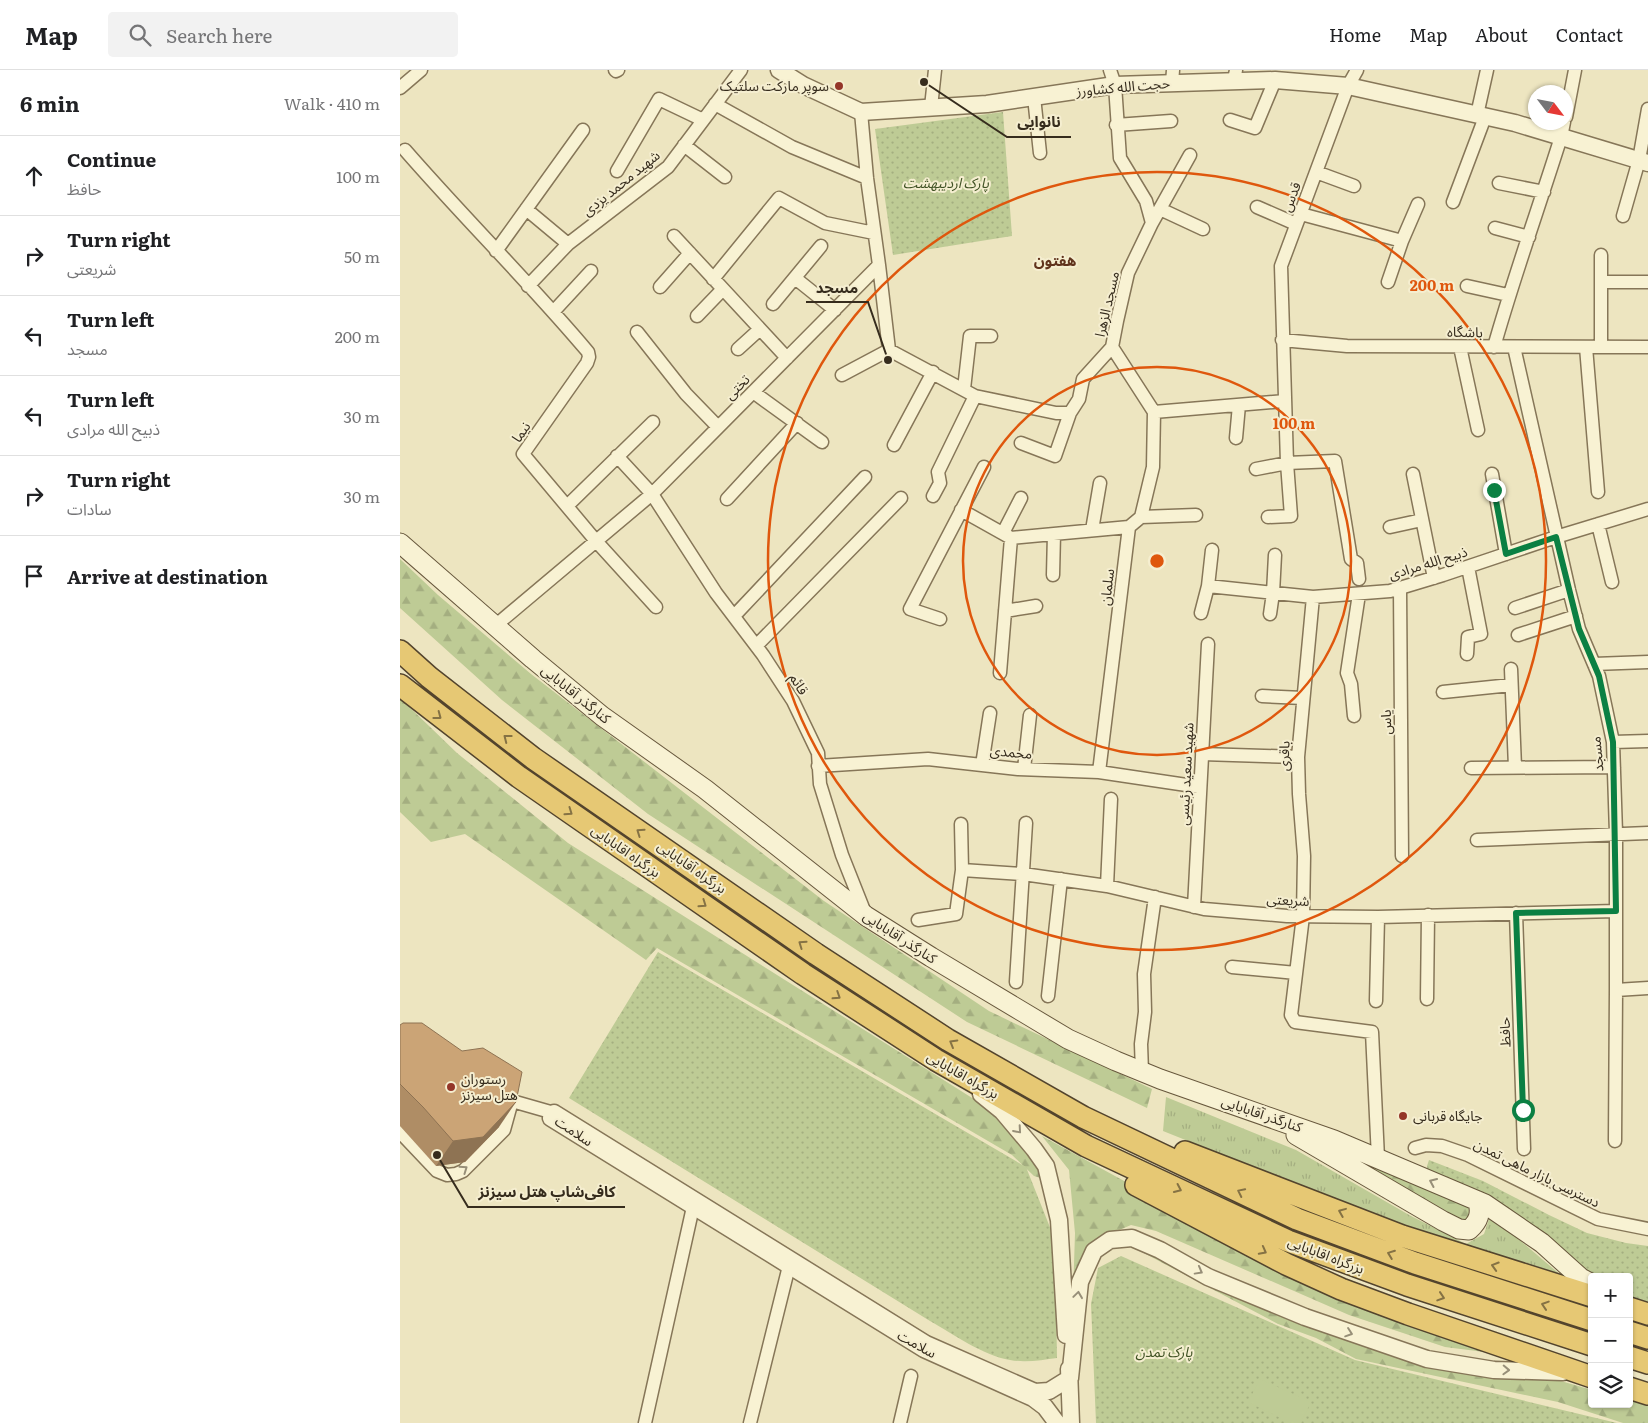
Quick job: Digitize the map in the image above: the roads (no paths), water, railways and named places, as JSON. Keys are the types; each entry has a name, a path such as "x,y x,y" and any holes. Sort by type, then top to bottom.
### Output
{"highway":[{"name":"بزرگراه آقابابایی","path":"400,651 429,677 533,758 816,954 948,1040 996,1067"},
{"name":"بزرگراه اقابابایی","path":"400,685 519,777 803,974 942,1064 1086,1146 1288,1241 1407,1285 1588,1344"},
{"path":"996,1067 1142,1135 1402,1236 1588,1295"},
{"name":"بزرگراه اقابابایی","path":"996,1067 1083,1117 1297,1219 1415,1263 1588,1319"},
{"path":"1086,1146 1131,1182 1302,1271 1341,1289 1583,1374"},
{"path":"1633,1333 1648,1338"},
{"path":"1633,1358 1648,1363"},
{"path":"1633,1389 1648,1394"}],"main road":[{"name":"کنارگذر آقابابایی","path":"400,543 602,716 705,789 866,916 931,957 1068,1039 1142,1072 1334,1140 1478,1201 1513,1222 1542,1243 1581,1278 1588,1282"},
{"path":"1263,1114 1459,1229 1469,1230 1478,1222 1480,1211 1478,1201"}],"street":[{"path":"400,88 421,70"},
{"name":"شهید محمد یزدی","path":"528,286 568,244 668,167 741,70"},
{"name":"حجت الله کشاورز","path":"779,70 803,85 861,112 987,104 1034,97 1113,77 1235,75 1348,86 1481,116 1528,124"},
{"path":"932,108 935,70"},
{"name":"قدس","path":"1268,517 1291,516 1282,340 1281,266 1348,86 1357,70"},
{"path":"1453,202 1481,116 1487,70"},
{"path":"1572,85 1575,70"},
{"path":"1113,77 1120,158 1146,201 1152,223"},
{"path":"1230,120 1254,128 1275,80"},
{"path":"1034,97 1040,153"},
{"path":"617,172 659,99 703,120"},
{"path":"715,104 792,147 867,178"},
{"path":"1623,216 1644,162 1648,109"},
{"path":"861,112 867,178 890,350"},
{"path":"1116,126 1171,122"},
{"path":"496,251 583,130"},
{"path":"1494,347 1508,295 1544,192 1563,130"},
{"name":"حجت الله کشاورز","path":"1563,130 1644,162"},
{"path":"684,145 725,177"},
{"path":"405,150 528,286 554,311 591,271"},
{"name":"مسجد الزهرا","path":"1154,412 1112,347 1128,273 1152,223 1190,155"},
{"path":"1316,172 1354,186"},
{"path":"1499,183 1544,192"},
{"path":"714,279 779,198 825,224 874,233"},
{"path":"1388,282 1402,241 1418,204"},
{"path":"1257,207 1298,219 1402,241"},
{"path":"526,209 568,244"},
{"path":"1160,209 1203,229"},
{"path":"1495,228 1529,237"},
{"path":"674,236 787,358"},
{"path":"773,304 821,246"},
{"path":"660,287 690,252"},
{"path":"1601,255 1601,347"},
{"name":"تختی","path":"495,626 652,494 879,266"},
{"path":"795,278 835,310"},
{"path":"1601,282 1648,282"},
{"path":"1467,286 1508,295"},
{"path":"697,316 723,289"},
{"name":"نیما","path":"554,311 588,352 590,358 523,454 596,541 656,607"},
{"path":"738,349 760,328"},
{"path":"637,332 686,394 718,427"},
{"path":"933,496 940,482 938,472 970,393 970,336 991,336"},
{"name":"باشگاه","path":"1282,340 1347,346 1648,347"},
{"path":"1021,443 1055,456 1070,413 1079,399 1083,379 1112,347"},
{"path":"1460,347 1478,430"},
{"name":"مسجد","path":"1514,347 1569,590 1579,629 1599,676 1613,742 1616,833 1614,1141"},
{"path":"1586,347 1598,492"},
{"path":"890,350 970,393 1056,412 1070,413"},
{"path":"842,375 890,350"},
{"path":"894,445 933,372"},
{"path":"753,392 822,442"},
{"path":"961,510 1007,536 1129,527 1141,517 1153,467 1154,412 1285,401"},
{"path":"1236,438 1239,405"},
{"path":"567,506 653,422"},
{"path":"727,500 796,423"},
{"name":"قائم","path":"618,456 652,494 716,593 756,646 793,701 818,753 820,784 842,855 866,916"},
{"path":"1256,469 1287,463 1335,461 1351,559 1357,563 1359,579"},
{"path":"940,619 910,609 984,467"},
{"path":"1413,474 1434,578"},
{"path":"1492,474 1506,554"},
{"path":"734,616 865,477"},
{"path":"1092,530 1100,483"},
{"path":"756,646 901,498"},
{"path":"1000,672 1005,611 1007,536 1021,498"},
{"name":"ذبیح الله مرادی","path":"1208,586 1313,597 1390,591 1648,509"},
{"path":"1141,517 1196,515"},
{"path":"1390,527 1422,520"},
{"path":"1598,524 1612,582"},
{"name":"سلمان","path":"1099,772 1129,527"},
{"path":"1053,575 1054,534"},
{"path":"1201,613 1208,586 1212,550"},
{"path":"1270,614 1275,555"},
{"path":"1467,654 1468,637 1481,634 1468,567"},
{"name":"یاس","path":"1400,588 1402,856"},
{"path":"1515,608 1569,590"},
{"path":"1354,716 1351,684 1347,673 1359,594"},
{"name":"باقری","path":"1313,597 1298,757 1304,856 1303,916 1291,1015 1296,1022 1372,1032 1378,1158"},
{"path":"1005,611 1036,606"},
{"path":"1518,635 1576,616"},
{"name":"شهید سعید رئیسی","path":"1194,906 1208,644"},
{"path":"1594,664 1648,662"},
{"path":"1511,669 1515,767"},
{"path":"1444,692 1511,685"},
{"path":"1262,696 1304,698"},
{"path":"982,765 990,712"},
{"path":"1024,769 1030,715"},
{"path":"1613,742 1648,741"},
{"path":"1202,754 1298,757"},
{"name":"محمدی","path":"818,766 928,759 1024,769 1099,772 1200,788"},
{"path":"1471,768 1614,766"},
{"path":"1107,886 1111,799"},
{"path":"1016,982 1026,823"},
{"path":"918,920 956,914 962,870 961,824"},
{"path":"1477,840 1648,833"},
{"name":"شریعتی","path":"962,870 1023,874 1107,886 1204,909 1303,916 1378,917 1616,911"},
{"path":"1048,996 1061,879"},
{"path":"1142,1072 1145,1012 1144,974 1155,897"},
{"name":"حافظ","path":"1516,913 1524,1149"},
{"path":"1427,999 1428,915"},
{"path":"1376,1001 1378,917"},
{"path":"1232,968 1296,973"},
{"path":"1616,990 1648,988"},
{"path":"942,1064 1002,1110 1046,1166 1059,1220 1070,1378 1071,1423"},
{"path":"489,1086 512,1101 552,1115"},
{"path":"400,1132 437,1171 447,1175 456,1174 463,1171 504,1130 512,1101"},
{"name":"سلامت","path":"552,1115 926,1344 1035,1392 1049,1391 1070,1378"},
{"name":"سلامت","path":"552,1115 693,1207 924,1349 1033,1398 1045,1407 1058,1423"},
{"name":"دسترسی بازار ماهی تمدن","path":"1415,1148 1434,1144 1451,1149 1468,1155 1598,1219 1648,1228"},
{"path":"645,1423 693,1207"},
{"path":"1070,1378 1080,1282 1094,1251 1110,1240 1132,1238 1160,1250 1208,1277 1305,1317 1427,1359 1494,1370 1583,1374"},
{"path":"750,1423 789,1266"},
{"path":"900,1423 911,1376"}],"place":[{"name":"نانوایی","path":"924,82"},
{"name":"سوپر مارکت سلتیک","path":"839,86"},
{"name":"مسجد","path":"888,360"},
{"name":"رستوران هتل سیزنز","path":"451,1087"},
{"name":"جایگاه قربانی","path":"1403,1116"},
{"name":"کافی‌شاپ هتل سیزنز","path":"437,1155"}],"district":[{"name":"هفتون","path":"1055,261"}],"park label":[{"name":"پارک اردیبهشت","path":"946,183"},
{"name":"پارک تمدن","path":"1164,1352"}]}
